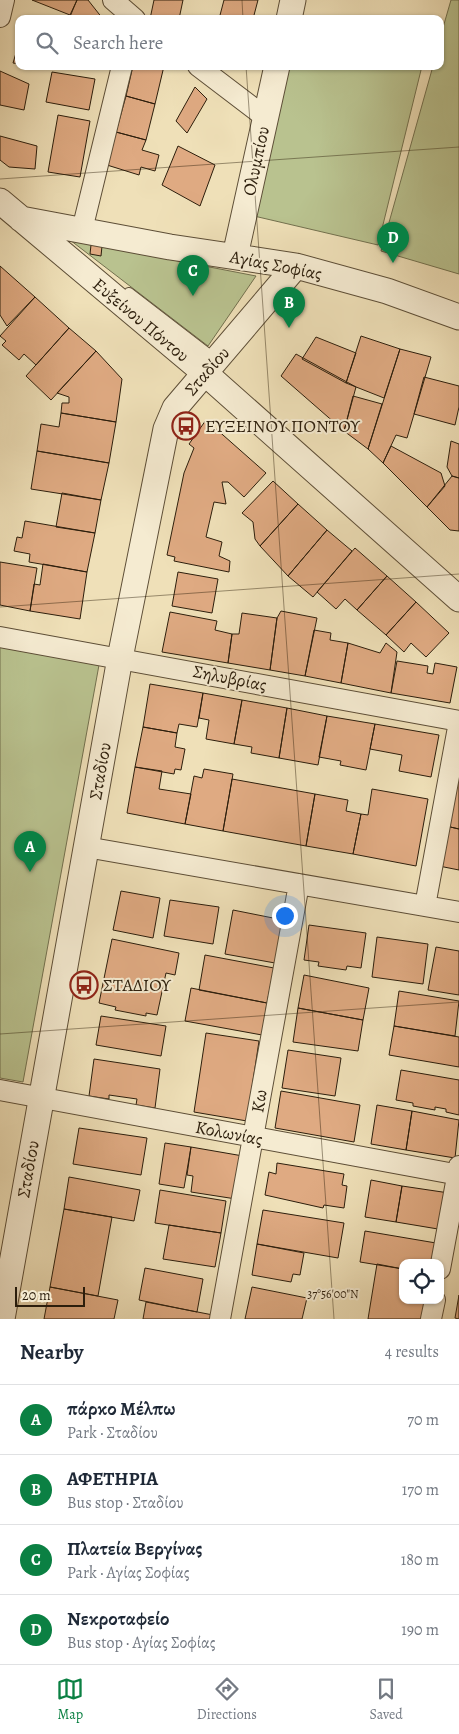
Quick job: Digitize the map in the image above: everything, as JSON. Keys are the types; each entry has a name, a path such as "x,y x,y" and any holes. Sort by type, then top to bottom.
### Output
{"street":[{"path":"0,17 4,0"},
{"path":"113,0 135,14"},
{"path":"290,15 293,0"},
{"path":"82,230 121,70"},
{"path":"203,70 265,117"},
{"name":"Ολυμπίου","path":"236,256 276,70"},
{"name":"Ευξείνου Πόντου","path":"0,202 9,217 211,367 459,599"},
{"name":"Αγίας Σοφίας","path":"9,217 296,266 387,291 459,317"},
{"name":"Σταδίου","path":"2,1319 120,658 166,428 175,408 296,266"},
{"name":"Σηλυβρίας","path":"0,637 459,722"},
{"path":"424,906 459,722"},
{"path":"86,848 459,912"},
{"name":"Κω","path":"220,1319 299,884"},
{"name":"Κολωνίας","path":"0,1090 253,1137 458,1172"},
{"path":"442,1259 458,1172"},
{"path":"431,1319 434,1304"}],"lane":[{"path":"9,217 88,262 114,282 211,367"}],"green space":[{"path":"451,0 459,0 459,274 381,251 432,70 444,70 444,24"},
{"path":"283,70 421,70 378,245 254,216"},
{"path":"70,240 256,276 208,346"},
{"path":"0,647 99,665 23,1082 0,1078"}],"building":[{"path":"32,0 77,0 70,15"},
{"path":"77,0 88,0 100,15 71,15"},
{"path":"154,0 183,0 180,15 151,15"},
{"path":"224,0 258,0 254,15 220,15"},
{"path":"132,70 163,70 155,104 126,96"},
{"path":"0,71 29,84 24,110 0,105"},
{"path":"52,72 95,79 89,110 46,102"},
{"path":"195,87 207,99 187,133 176,121"},
{"path":"126,96 155,104 146,140 116,132"},
{"path":"58,115 90,121 80,177 48,172"},
{"path":"116,132 146,140 142,150 159,155 155,171 141,167 139,175 107,165"},
{"path":"0,136 37,146 35,169 9,167 0,160"},
{"path":"178,146 215,165 200,206 162,185"},
{"path":"91,245 102,246 101,256 90,254"},
{"path":"0,266 35,297 7,326 0,315"},
{"path":"35,297 69,328 36,365 24,354 19,360 2,345 6,341 0,336"},
{"path":"69,328 96,351 51,400 26,376"},
{"path":"361,336 400,349 384,398 346,383"},
{"path":"316,337 356,353 346,383 302,359"},
{"path":"400,349 431,357 407,438 396,435 383,463 368,449"},
{"path":"96,351 122,379 116,422 61,413 62,403 69,403 69,397 57,393"},
{"path":"296,354 356,387 344,431 281,376"},
{"path":"424,377 459,386 459,407 455,425 414,414"},
{"path":"353,396 382,404 368,449 344,431"},
{"path":"61,413 116,422 109,463 37,451 41,424 59,427"},
{"path":"206,420 266,473 244,497 228,482 222,482 226,504 214,502 206,537 222,542 219,556 230,561 229,572 174,561 175,557 167,555 184,473 194,448 189,444"},
{"path":"451,441 459,444 459,478 452,476 447,467"},
{"path":"391,446 441,473 445,486 427,507 383,463"},
{"path":"37,451 109,463 101,500 31,489"},
{"path":"452,476 459,478 459,531 450,530 427,507"},
{"path":"273,481 298,504 260,546 255,539 253,522 242,513"},
{"path":"62,493 101,500 95,533 56,527"},
{"path":"298,504 327,530 288,576 260,546"},
{"path":"25,521 95,533 87,572 29,562 30,554 14,551 17,537 22,538"},
{"path":"327,530 352,551 313,597 288,576"},
{"path":"355,548 387,576 357,610 345,599 336,609 317,592"},
{"path":"0,562 37,568 30,611 0,605"},
{"path":"43,564 87,572 80,619 30,611 34,584 40,585"},
{"path":"178,572 218,579 212,613 172,606"},
{"path":"387,576 416,602 386,635 357,610"},
{"path":"416,602 449,633 426,657 411,643 404,652 386,635"},
{"path":"281,611 317,618 305,676 270,670 277,618"},
{"path":"170,612 217,621 215,630 232,634 228,663 162,652"},
{"path":"242,613 277,618 270,670 228,663 232,634 239,634"},
{"path":"314,630 331,633 330,640 348,643 341,683 305,676"},
{"path":"348,643 380,653 386,643 397,652 391,693 341,683"},
{"path":"397,661 428,666 427,673 433,674 435,663 457,667 450,703 391,693"},
{"path":"150,684 203,693 197,727 179,724 177,733 143,727"},
{"path":"203,693 242,700 234,744 206,739 209,720 199,718"},
{"path":"242,700 287,708 279,758 251,753 252,747 234,744"},
{"path":"287,708 327,716 318,765 279,758"},
{"path":"327,716 375,724 366,770 340,765 341,761 319,757"},
{"path":"375,724 439,735 431,777 399,771 402,755 370,749"},
{"path":"143,727 177,733 175,747 185,749 181,770 175,769 174,774 135,767"},
{"path":"459,755 459,829 446,826"},
{"path":"135,767 162,771 159,789 191,794 185,824 127,813"},
{"path":"204,769 233,774 223,831 185,824 194,776 202,778"},
{"path":"232,779 315,794 306,846 223,831"},
{"path":"372,789 428,799 416,866 353,854 361,814 368,815"},
{"path":"315,794 348,800 346,811 361,814 353,854 306,846"},
{"path":"446,826 459,829 459,870 439,866"},
{"path":"121,891 160,898 153,938 113,930"},
{"path":"170,900 219,907 213,944 164,936"},
{"path":"233,910 283,920 275,963 225,954"},
{"path":"309,925 366,933 361,968 347,966 346,970 318,966 319,962 304,960"},
{"path":"377,937 428,944 423,984 372,977"},
{"path":"112,939 179,953 175,975 166,973 157,1015 146,1013 146,1016 115,1010 116,1007 99,1003"},
{"path":"436,947 459,951 459,995 428,990"},
{"path":"205,955 274,968 267,1003 199,990"},
{"path":"304,975 369,988 363,1020 298,1008"},
{"path":"191,988 267,1003 262,1035 185,1021"},
{"path":"399,991 459,1001 455,1036 394,1026"},
{"path":"298,1008 363,1020 358,1051 293,1042"},
{"path":"101,1016 166,1026 161,1056 96,1045"},
{"path":"394,1026 459,1037 459,1067 389,1055"},
{"path":"206,1033 259,1041 247,1121 194,1112"},
{"path":"288,1050 341,1058 335,1096 282,1088"},
{"path":"94,1059 160,1069 155,1108 136,1105 137,1099 109,1095 109,1099 89,1096"},
{"path":"401,1070 459,1080 459,1115 446,1112 446,1109 435,1107 435,1110 413,1106 413,1103 396,1100"},
{"path":"281,1091 360,1105 354,1142 275,1128"},
{"path":"377,1105 412,1111 406,1150 371,1144"},
{"path":"412,1111 459,1120 455,1158 406,1150"},
{"path":"79,1128 147,1138 141,1175 73,1164"},
{"path":"165,1143 191,1147 184,1188 159,1184"},
{"path":"191,1147 243,1156 236,1199 191,1192 193,1176 187,1175"},
{"path":"277,1163 344,1174 342,1185 347,1186 344,1208 324,1205 323,1208 265,1195 269,1172 276,1174"},
{"path":"69,1177 140,1190 134,1221 64,1209"},
{"path":"371,1180 402,1186 396,1222 365,1217"},
{"path":"402,1186 449,1193 444,1230 396,1222"},
{"path":"160,1190 226,1201 221,1233 155,1223"},
{"path":"64,1209 112,1217 98,1296 50,1287"},
{"path":"263,1210 344,1223 338,1258 257,1244"},
{"path":"169,1225 221,1233 215,1267 163,1259"},
{"path":"365,1231 436,1243 434,1259 399,1259 399,1268 360,1262"},
{"path":"257,1244 304,1253 300,1275 293,1274 291,1282 252,1275"},
{"path":"377,1264 399,1268 399,1304 426,1304 424,1319 368,1319"},
{"path":"145,1268 203,1279 197,1312 139,1300"},
{"path":"50,1287 118,1300 114,1319 44,1319"},
{"path":"252,1287 307,1298 302,1319 245,1319"},
{"path":"459,1295 459,1319 455,1318"},
{"path":"146,1302 213,1315 212,1319 143,1319"}],"place":[{"name":"Νεκροταφείο","path":"393,263"},
{"name":"Πλατεία Βεργίνας","path":"193,296"},
{"name":"ΑΦΕΤΗΡΙΑ","path":"289,328"},
{"name":"ΕΥΞΕΙΝΟΥ ΠΟΝΤΟΥ","path":"186,426"},
{"name":"πάρκο Μέλπω","path":"30,872"},
{"name":"ΣΤΑΔΙΟΥ","path":"84,985"}]}
